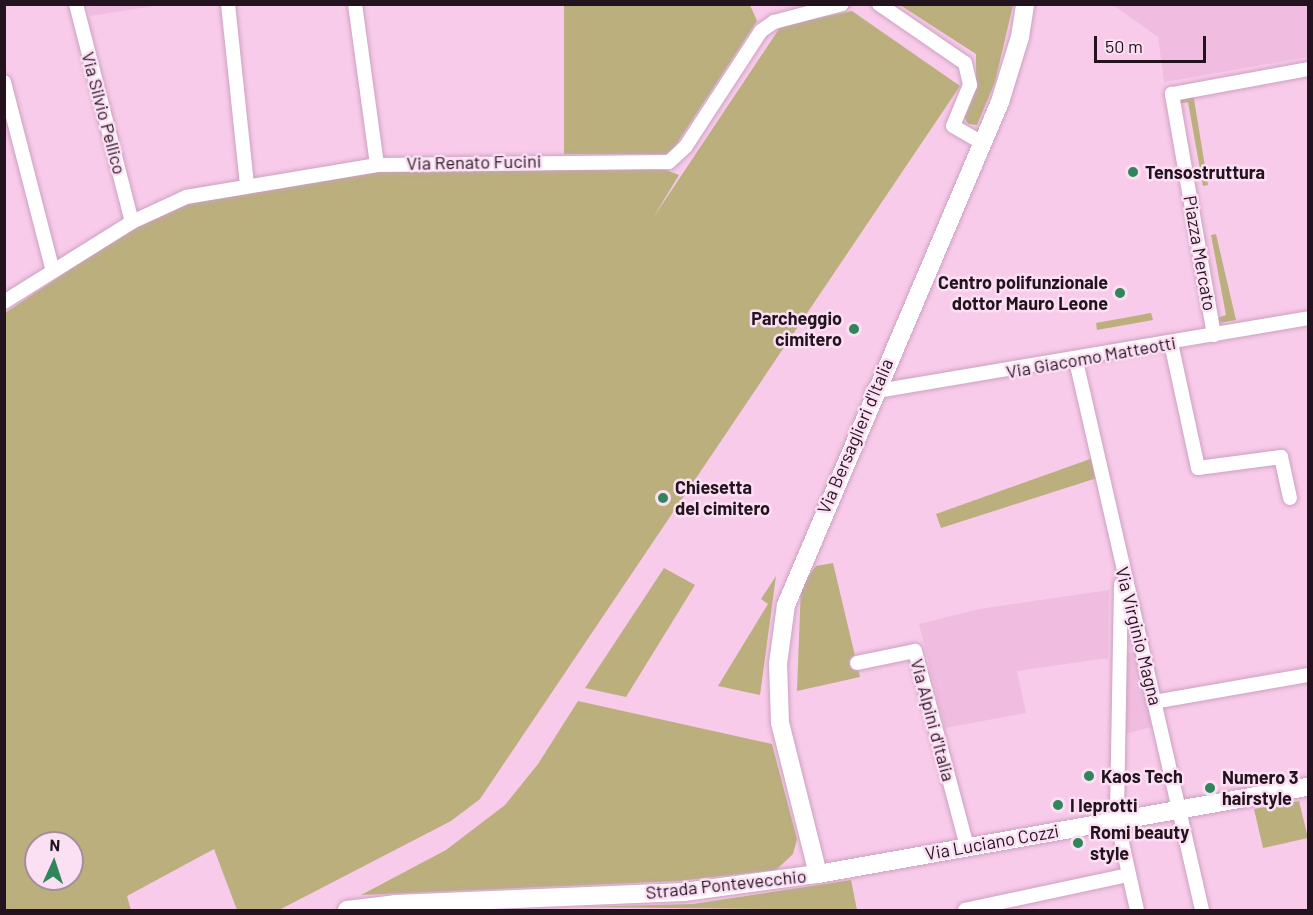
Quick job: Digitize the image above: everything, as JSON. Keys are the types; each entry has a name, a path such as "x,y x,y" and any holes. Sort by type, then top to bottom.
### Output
{"street":[{"name":"Via Silvio Pellico","path":"76,4 132,222"},
{"path":"228,4 247,185"},
{"path":"355,4 377,165"},
{"name":"Via Renato Fucini","path":"4,302 132,222 186,198 247,185 377,165 541,160 663,164 686,146 760,31 774,22 842,4"},
{"path":"879,4 966,63 970,85 953,126 982,143"},
{"name":"Via Bersaglieri d'Italia","path":"818,874 781,733 777,688 781,628 796,573 1003,91 1024,8"},
{"name":"Piazza Mercato","path":"1214,335 1172,94 1308,69"},
{"path":"4,82 53,271"},
{"name":"Via Giacomo Matteotti","path":"872,392 1076,361 1308,318"},
{"path":"1171,343 1198,468 1281,457 1290,498"},
{"name":"Via Virginio Magna","path":"1076,361 1202,910"},
{"path":"1121,564 1117,820 1137,910"},
{"name":"Via Alpini d'Italia","path":"857,663 915,651 967,846"},
{"path":"1154,702 1308,675"},
{"name":"Via Luciano Cozzi","path":"818,874 1308,787"},
{"name":"Strada Pontevecchio","path":"347,910 532,904 684,892 818,874"},
{"path":"965,910 1128,875"}],"shaded area":[{"path":"161,4 90,16 87,5"},
{"path":"564,5 750,5 757,21 670,154 564,154"},
{"path":"900,5 1013,5 995,82 977,125 968,124 963,115 976,90 976,54"},
{"path":"1113,5 1308,5 1308,57 1165,82 1165,87 1158,37"},
{"path":"852,11 960,86 480,799 451,821 279,910 237,910 214,849 127,896 131,910 5,910 5,313 126,232 197,200 370,172 557,165 666,170 679,175 653,218 781,26"},
{"path":"1193,93 1208,185 1203,186 1188,102 1177,104 1176,96"},
{"path":"1216,234 1236,320 1218,323 1217,318 1226,315 1211,235"},
{"path":"1151,313 1153,320 1097,330 1096,323"},
{"path":"1093,458 1097,478 941,528 936,514"},
{"path":"833,563 860,677 797,691 801,586 816,566"},
{"path":"664,568 695,585 626,697 585,688"},
{"path":"776,576 760,695 718,686 768,604 761,599"},
{"path":"1109,590 1108,658 1017,671 1026,713 945,728 919,624 979,609"},
{"path":"1136,652 1151,727 1126,734 1127,653"},
{"path":"578,701 772,744 797,839 793,854 776,870 679,881 361,895 446,850 505,805 538,764"},
{"path":"1299,801 1308,838 1263,848 1254,809"},
{"path":"851,880 857,910 578,907 693,904"}],"place":[{"name":"Tensostruttura","path":"1133,172"},
{"name":"Centro polifunzionale dottor Mauro Leone","path":"1120,293"},
{"name":"Parcheggio cimitero","path":"854,329"},
{"name":"Chiesetta del cimitero","path":"663,498"},
{"name":"Kaos Tech","path":"1089,776"},
{"name":"Numero 3 hairstyle","path":"1210,788"},
{"name":"I leprotti","path":"1058,805"},
{"name":"Romi beauty style","path":"1078,843"}]}
